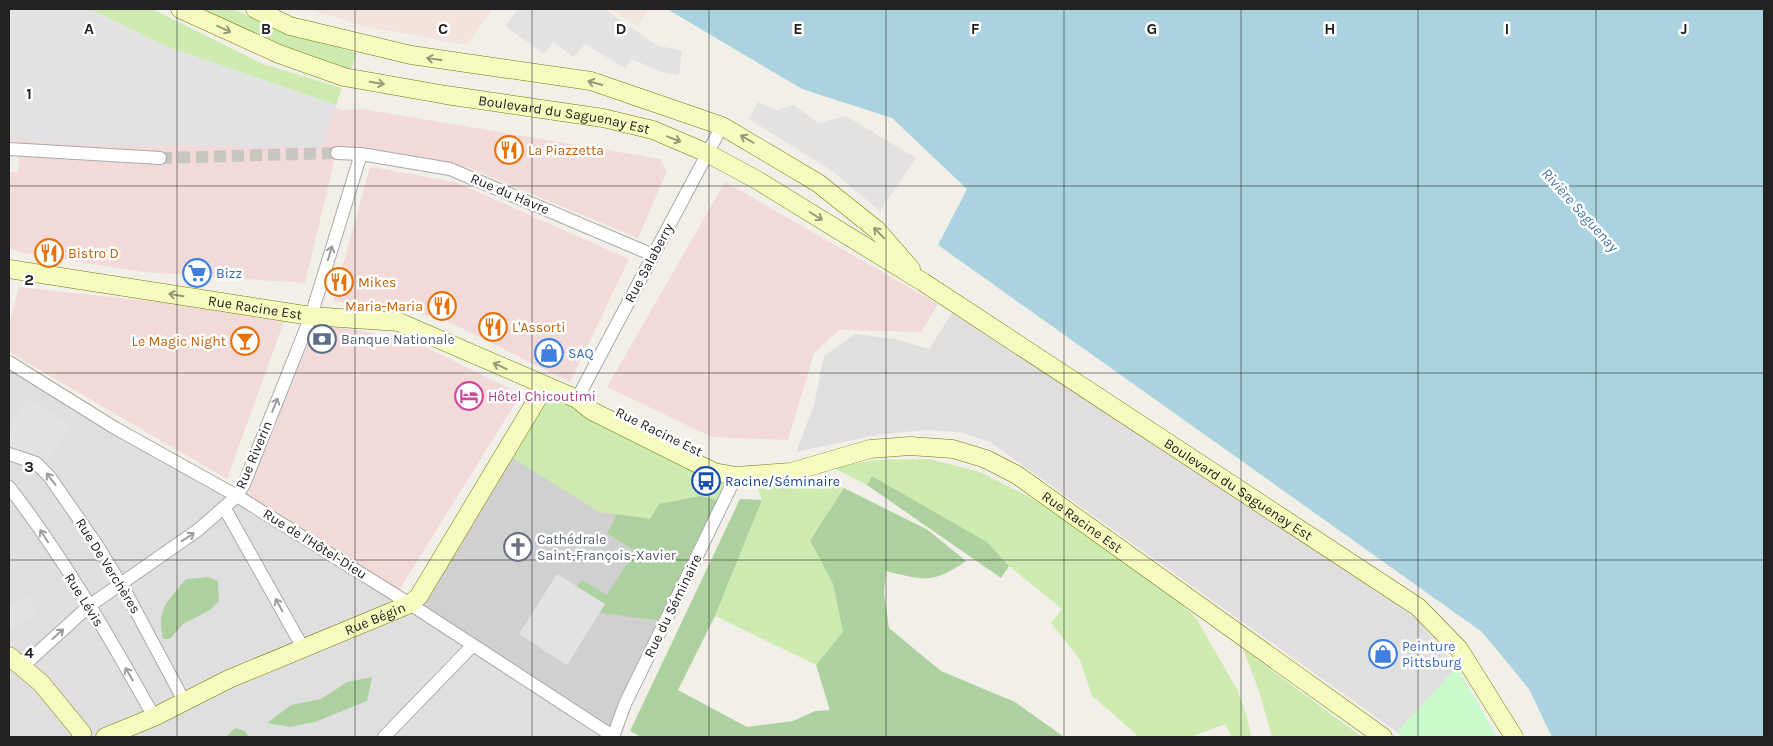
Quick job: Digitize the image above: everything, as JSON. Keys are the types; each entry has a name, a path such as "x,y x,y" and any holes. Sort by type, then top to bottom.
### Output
{"main road":[{"name":"Boulevard du Saguenay Est","path":"180,9 279,54 344,77 446,95 603,118 653,130 707,153 756,180 923,282 1418,608 1458,649 1513,737"},
{"name":"Boulevard du Saguenay Est","path":"255,9 290,26 411,55 591,81 722,126 818,183 877,230 923,282"},
{"name":"Rue Racine Est","path":"10,273 311,316 399,322 577,399 592,412 714,472 736,476 791,472 870,449 910,446 953,449 986,459 1017,475 1383,737"},
{"name":"Rue Bégin","path":"105,737 154,717 184,701 303,648 410,604 419,596 545,386"},
{"path":"15,661 41,683 82,733 80,737"}],"street":[{"name":"Rue Salaberry","path":"577,399 722,126"},
{"path":"9,149 160,158"},
{"name":"Rue du Havre","path":"337,153 361,154 450,169 653,255"},
{"name":"Rue Riverin","path":"15,661 89,606 198,530 237,496 244,484 311,316 361,154"},
{"name":"Rue de l'Hôtel-Dieu","path":"9,362 115,428 237,496 410,604 613,737"},
{"name":"Rue De Verchères","path":"9,454 36,463 49,476 99,548 184,701"},
{"name":"Rue du Séminaire","path":"613,737 625,704 736,476"},
{"name":"Rue Lévis","path":"9,486 89,606 154,717"},
{"path":"224,507 303,648"},
{"path":"384,737 473,645"}],"shaded area":[{"path":"9,9 100,24 341,110 362,109 660,159 667,171 638,238 467,167 337,149 305,283 143,272 24,253 9,248 9,172 18,173 20,142 9,141"},
{"path":"9,9 90,9 167,47 336,105 322,147 74,145 9,139"},
{"path":"308,9 493,9 467,45 363,26"},
{"path":"518,9 605,9 656,45 682,51 679,75 661,72 632,59 625,68 585,44 574,57 553,42 544,54 505,26"},
{"path":"611,9 650,9 637,26"},
{"path":"758,102 777,110 794,105 818,123 846,116 916,158 880,211 832,171 749,119"},
{"path":"370,167 455,182 629,259 570,382 439,317 333,301"},
{"path":"725,182 938,304 921,332 839,330 814,353 788,440 712,437 607,387"},
{"path":"19,287 286,316 227,479 9,352 9,326"},
{"path":"954,310 1395,603 1419,621 1457,667 1397,732 990,442 960,432 924,430 877,435 796,452 814,405 824,356 855,334 895,339 929,349"},
{"path":"317,321 417,343 511,389 516,402 398,592 246,493"},
{"path":"9,362 237,496 614,737 9,737"},
{"path":"545,386 736,476 613,737 410,604"},
{"path":"27,398 71,425 50,459 9,448 9,427"},
{"path":"557,574 605,604 567,665 519,634"},
{"path":"29,596 36,612 9,632 9,607"}],"green space":[{"path":"90,9 152,9 263,64 342,88 336,105 167,47"},
{"path":"197,9 233,9 281,30 357,53 351,69 289,49"},
{"path":"545,386 736,476 723,502 701,496 659,504 650,519 599,512 505,453"},
{"path":"929,459 980,472 1039,502 1169,593 1196,618 1237,689 1247,717 1251,737 1232,737 1225,724 1196,735 1196,737 1136,737 1136,734 1092,696 1080,660 1051,623 1062,609 1009,566 987,542 872,476 867,485 833,468 874,460"},
{"path":"793,474 844,488 810,539 833,584 843,632 816,665 715,616 762,500 757,487 764,480"},
{"path":"872,476 987,542 1009,566 1001,578 867,485"},
{"path":"844,488 928,530 966,561 944,574 927,578 910,577 886,571 884,593 889,628 941,671 1015,702 1064,737 641,737 630,731 740,499 762,500 715,616 678,690 747,727 793,721 815,711 830,710 816,665 843,632 833,584 810,540"},
{"path":"701,496 723,502 665,621 592,612 569,597 582,580 607,595 635,551 607,533 617,514 650,519 659,504"},
{"path":"208,577 218,581 219,601 210,610 183,624 170,639 163,639 161,629 162,613 169,600 186,579"},
{"path":"1243,649 1362,737 1272,737 1259,691"},
{"path":"1457,667 1497,737 1404,737 1397,732"},
{"path":"372,677 367,701 315,722 290,727 267,723 291,705 321,699 347,682"},
{"path":"235,728 245,731 249,737 226,737"}],"water":[{"name":"Rivière Saguenay","path":"667,9 1764,9 1764,737 1552,737 1529,689 1482,632 938,245 967,189 892,118 802,89"}],"tunnel":[{"path":"160,158 337,153"}],"place":[{"name":"La Piazzetta","path":"509,150"},
{"name":"Bistro D","path":"49,253"},
{"name":"Bizz","path":"197,273"},
{"name":"Mikes","path":"339,282"},
{"name":"Maria-Maria","path":"442,306"},
{"name":"L'Assorti","path":"493,327"},
{"name":"Banque Nationale","path":"322,339"},
{"name":"Le Magic Night","path":"245,341"},
{"name":"SAQ","path":"549,353"},
{"name":"Hôtel Chicoutimi","path":"469,396"},
{"name":"Racine/Séminaire","path":"706,481"},
{"name":"Cathédrale Saint-François-Xavier","path":"518,547"},
{"name":"Peinture Pittsburg","path":"1383,654"}]}
